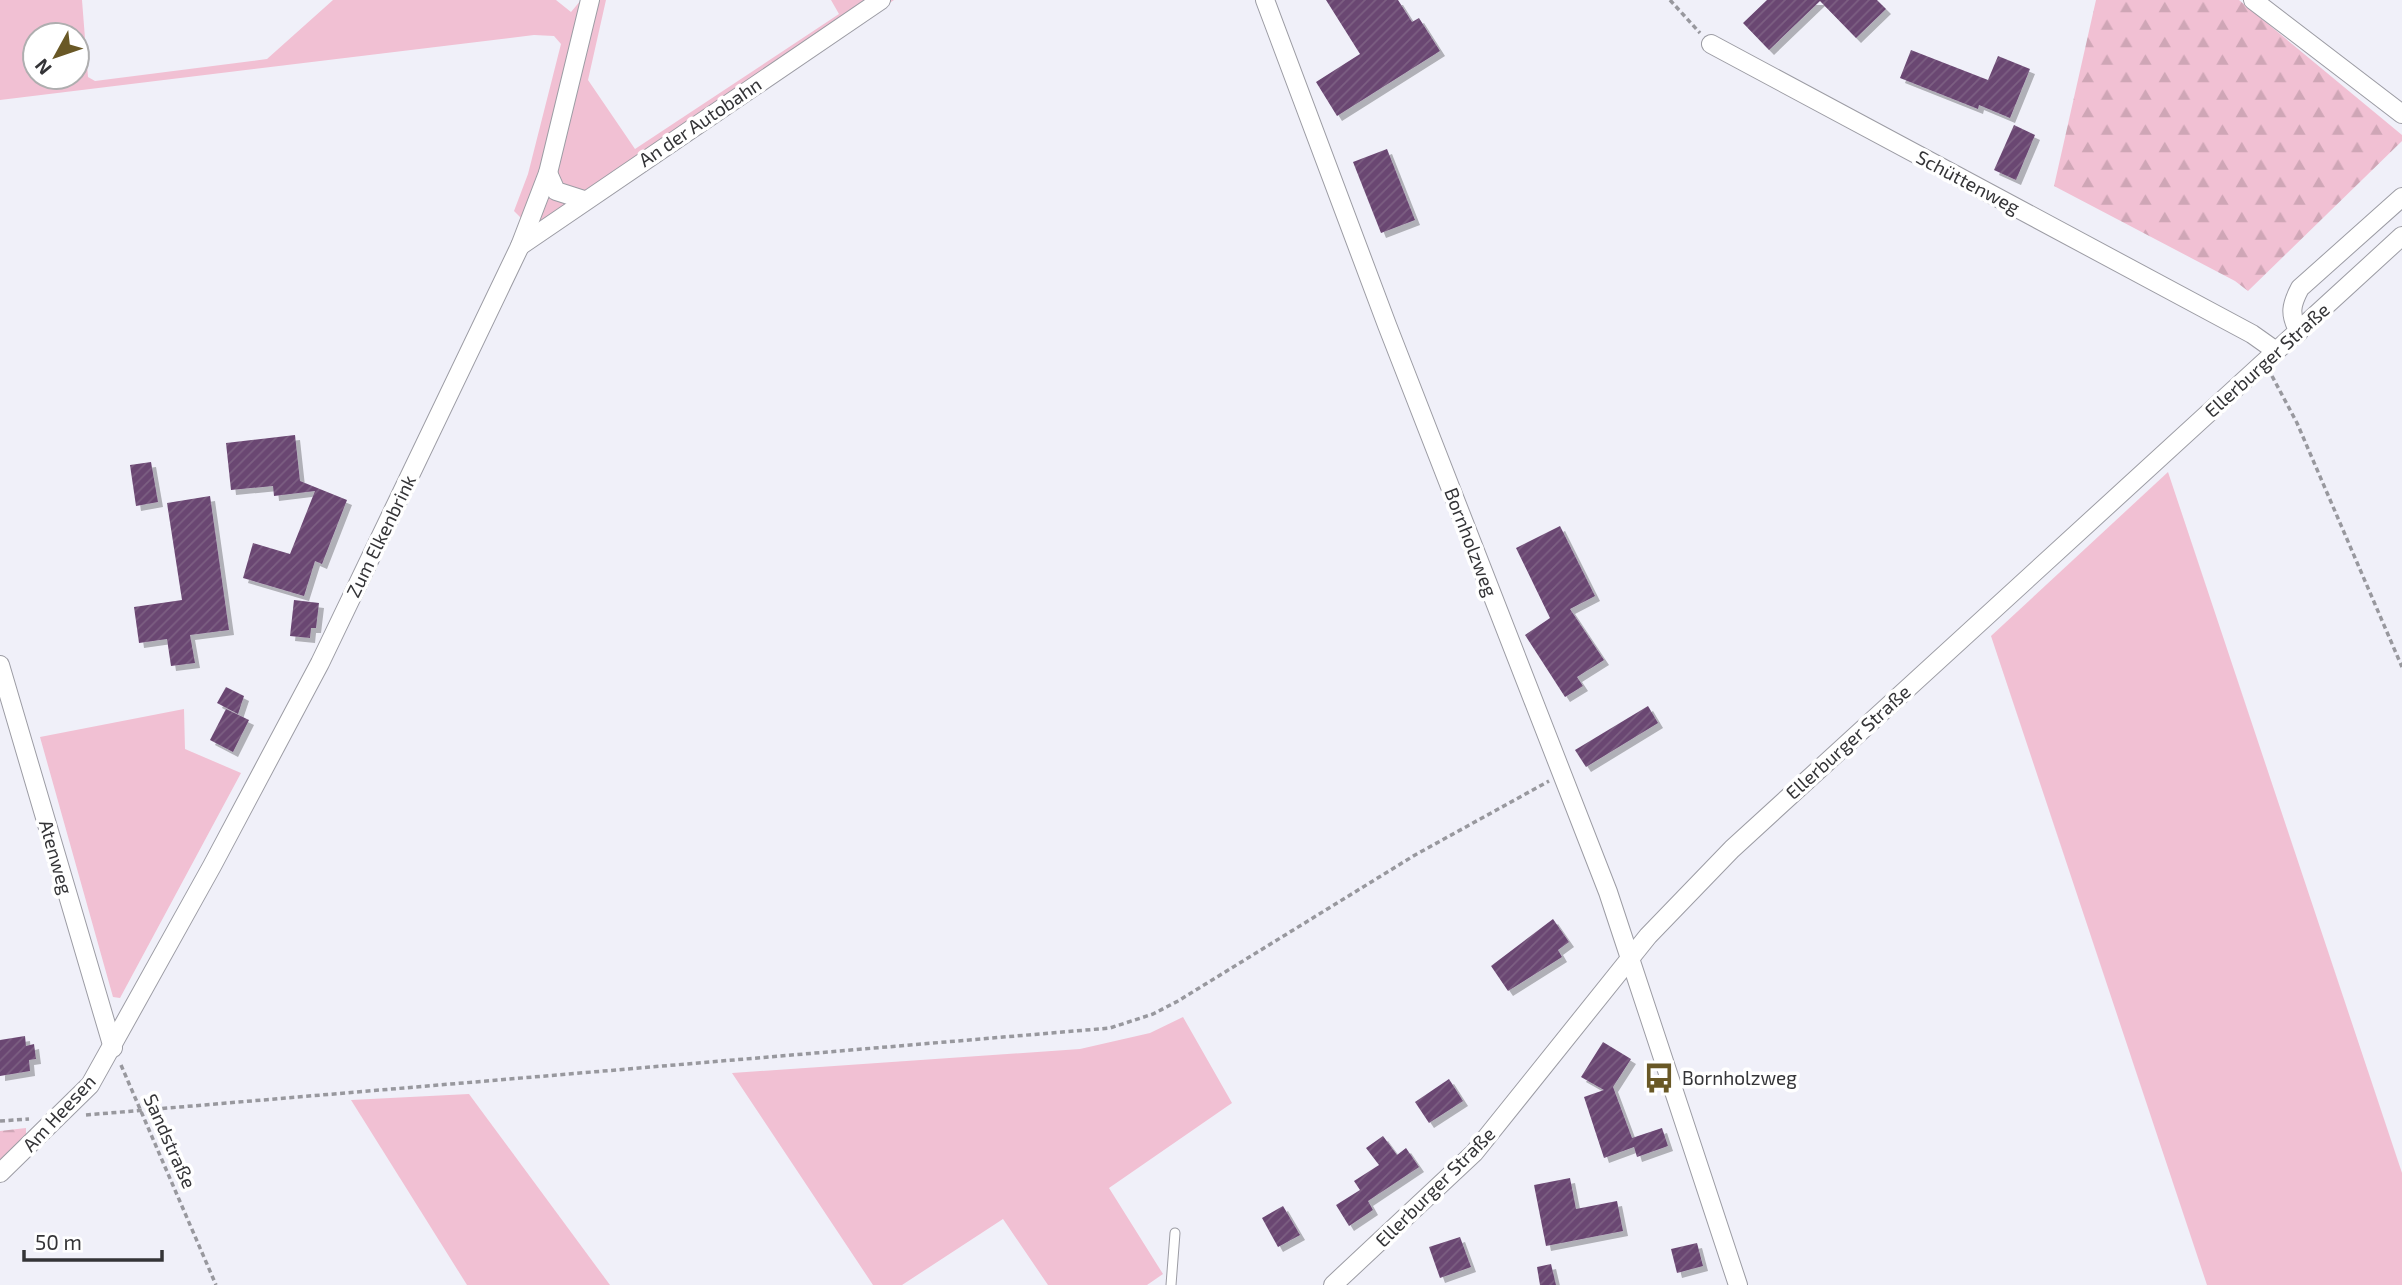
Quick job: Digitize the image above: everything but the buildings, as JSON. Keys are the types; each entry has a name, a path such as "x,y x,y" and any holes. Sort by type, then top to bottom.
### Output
{"street":[{"name":"Zum Elkenbrink","path":"113,1048 320,663 520,246 548,173 590,0"},
{"name":"An der Autobahn","path":"520,246 881,0"},
{"name":"Bornholzweg","path":"1265,0 1631,957 1738,1285"},
{"path":"2253,0 2402,114"},
{"name":"Schüttenweg","path":"1711,44 2252,334 2271,356"},
{"path":"548,173 556,191 584,200"},
{"path":"2299,331 2291,317 2292,303 2300,288 2402,197"},
{"name":"Ellerburger Straße","path":"1333,1285 1474,1153 1631,957 1685,896 1732,849 2402,236"},
{"name":"Atenweg","path":"0,665 113,1048"},
{"name":"Am Heesen","path":"0,1173 90,1085 113,1048"}],"lane":[{"path":"1171,1285 1175,1233"}],"path":[{"path":"1670,0 1711,44"},
{"path":"2271,356 2402,667"},
{"path":"0,1121 1110,1028 1153,1014 1178,1001 1415,855 1562,774"},
{"name":"Sandstraße","path":"113,1048 216,1285"}],"green space":[{"path":"0,0 82,0 84,21 21,21 21,91 74,91 0,100"},
{"path":"333,0 556,0 571,12 581,0 606,0 588,80 635,149 839,14 831,0 894,0 553,224 540,237 514,211 528,174 561,44 554,36 534,35 91,89 91,79 95,81 267,59"},
{"path":"2096,0 2239,0 2402,135 2402,141 2248,291 2235,281 2054,186"},
{"path":"2168,472 2402,1173 2402,1285 2207,1285 1991,636"},
{"path":"184,709 185,749 241,773 120,998 113,997 40,737"},
{"path":"1183,1017 1232,1103 1109,1188 1163,1274 1147,1285 1048,1285 1003,1219 902,1285 873,1285 732,1073 1080,1049 1150,1033"},
{"path":"469,1094 610,1285 467,1285 351,1100"},
{"path":"26,1128 26,1137 0,1162 0,1131"}],"place":[{"name":"Bornholzweg","path":"1659,1078"}]}
